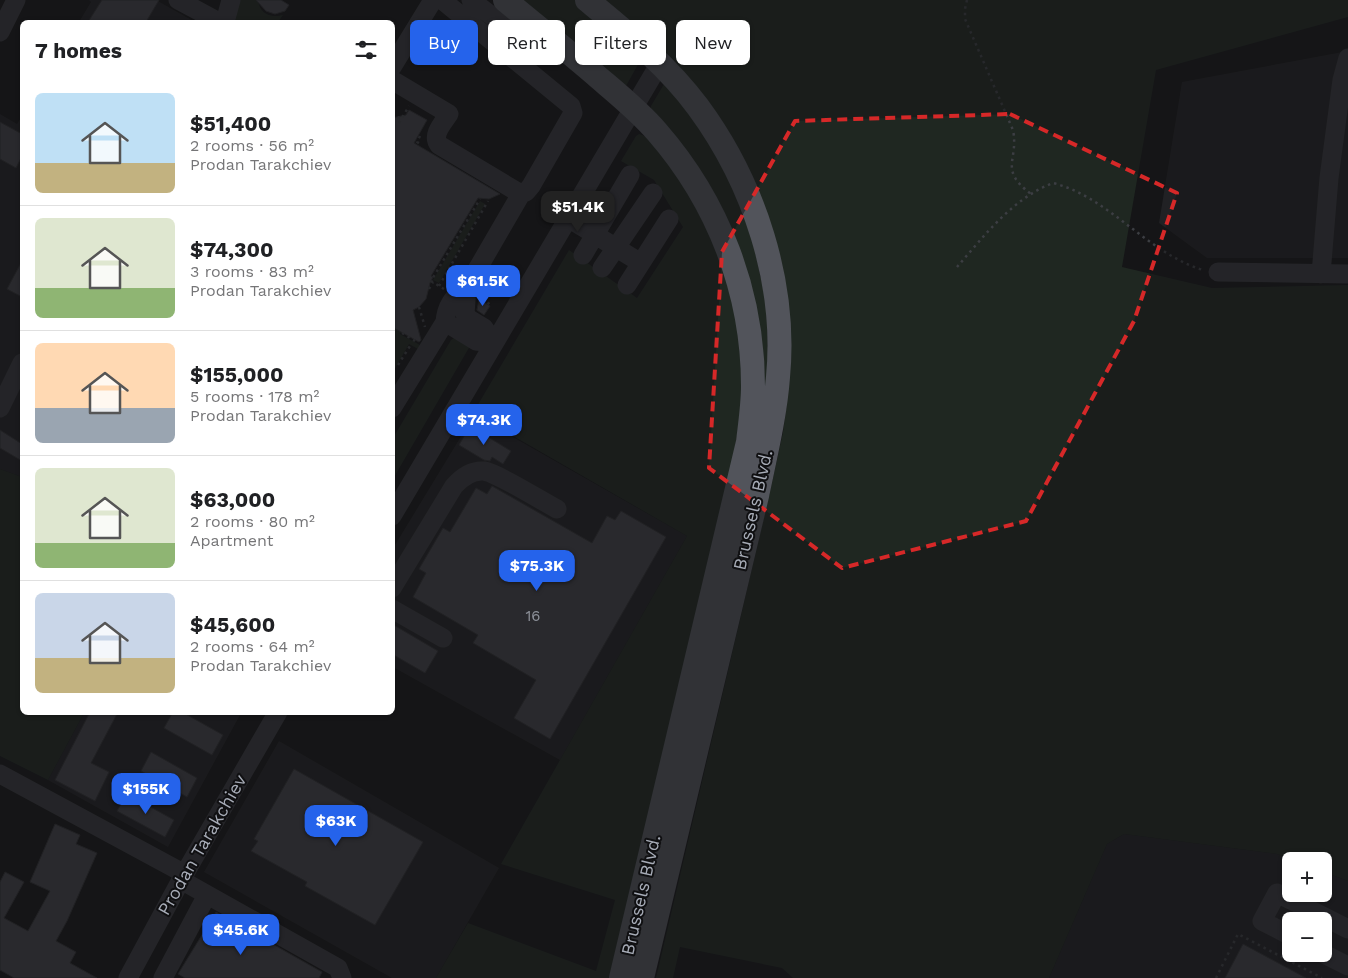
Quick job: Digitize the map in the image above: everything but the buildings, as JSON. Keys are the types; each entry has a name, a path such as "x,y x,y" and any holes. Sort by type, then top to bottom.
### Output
{"main road":[{"name":"Brussels Blvd.","path":"505,0 529,20"},
{"name":"Brussels Blvd.","path":"587,0 611,20"},
{"name":"Brussels Blvd.","path":"565,49 633,107 656,131 682,163 705,198 719,227 736,273 745,308 751,348 753,386 748,442 621,978"},
{"name":"Brussels Blvd.","path":"642,978 757,496 773,418 779,351 775,295 769,262 745,188 730,159 698,107 662,65"}],"street":[{"path":"0,32 16,0"},
{"path":"178,0 215,20"},
{"path":"226,20 231,0"},
{"path":"395,62 433,0"},
{"path":"442,0 572,108 572,116 531,186 526,192 521,194 472,292 465,314 469,319 484,328 494,343"},
{"path":"471,0 497,20"},
{"path":"1321,274 1330,170 1342,80 1348,58"},
{"path":"395,511 659,65"},
{"path":"395,82 449,114 436,136 439,146 521,194"},
{"path":"583,255 630,175"},
{"path":"602,268 653,193"},
{"path":"568,218 641,263"},
{"path":"626,285 669,219"},
{"path":"1218,272 1348,274"},
{"path":"395,403 445,322 445,316 451,302 460,291 472,292"},
{"path":"445,322 476,341 494,343"},
{"path":"0,408 20,367"},
{"path":"395,583 454,486 470,473 484,471 557,509"},
{"path":"395,611 443,638"},
{"name":"Prodan Tarakchiev","path":"128,978 183,877 276,715"},
{"path":"0,774 183,877 207,895 338,968 342,978"},
{"path":"1282,931 1262,921 1277,892 1315,912"},
{"path":"163,978 207,895"},
{"path":"1332,921 1348,929"},
{"path":"1332,958 1348,966"}],"path":[{"path":"967,0 965,9 966,19 1014,130 1012,172 1021,186 1031,194"},
{"path":"399,123 411,102"},
{"path":"395,115 401,119"},
{"path":"416,142 422,145"},
{"path":"957,268 1001,220 1031,194 1054,183 1081,195 1117,217 1162,251 1184,264 1202,270 1218,272"},
{"path":"429,289 433,282 431,281 480,199"},
{"path":"433,282 439,286 488,201"},
{"path":"472,292 491,305"},
{"path":"402,333 422,345"},
{"path":"1216,978 1238,934 1322,978"}],"highlighted area":[{"path":"1010,114 1177,193 1134,321 1026,521 842,568 709,468 722,252 795,121"}],"shaded area":[{"path":"89,0 156,0 191,20 80,20 91,2"},
{"path":"237,0 258,0 261,9 266,14 274,16 283,15 279,20 232,20"},
{"path":"516,0 575,0 599,20 575,20 575,46 565,38 565,20 542,20"},
{"path":"599,0 1348,0 1348,17 1156,70 1122,267 1212,288 1348,285 1348,881 1332,875 1332,852 1282,852 1282,856 1124,834 1107,844 1049,978 793,978 782,968 680,947 673,978 656,978 769,496 783,432 787,403 754,182 654,65 666,65 666,20 616,20"},
{"path":"1348,51 1348,258 1207,258 1159,223 1182,82"},
{"path":"599,65 638,65 626,86"},
{"path":"664,84 670,86 724,165 750,228 766,301 769,380 741,508 756,329 651,111 651,106"},
{"path":"0,114 17,124 20,119 20,476 0,469"},
{"path":"639,134 658,148 697,209 709,232 726,280 738,330 742,381 739,423 699,605 609,978 436,978 468,923 596,971 615,900 501,864 687,536 473,413 569,250 637,298 683,227 654,180 621,161"},
{"path":"480,201 485,204 439,283 433,280"},
{"path":"395,328 401,332 400,334 420,345 418,349 409,344 395,368"},
{"path":"454,338 470,346 395,476 395,435 451,340"},
{"path":"474,415 687,536 560,760 395,668 395,545"},
{"path":"0,469 20,476 20,715 83,715 48,780 0,756"},
{"path":"83,715 240,715 168,847 48,780"},
{"path":"279,741 499,868 436,978 392,978 204,872"},
{"path":"1124,834 1282,856 1282,902 1332,902 1332,875 1348,881 1348,978 1049,978 1107,844"}]}
